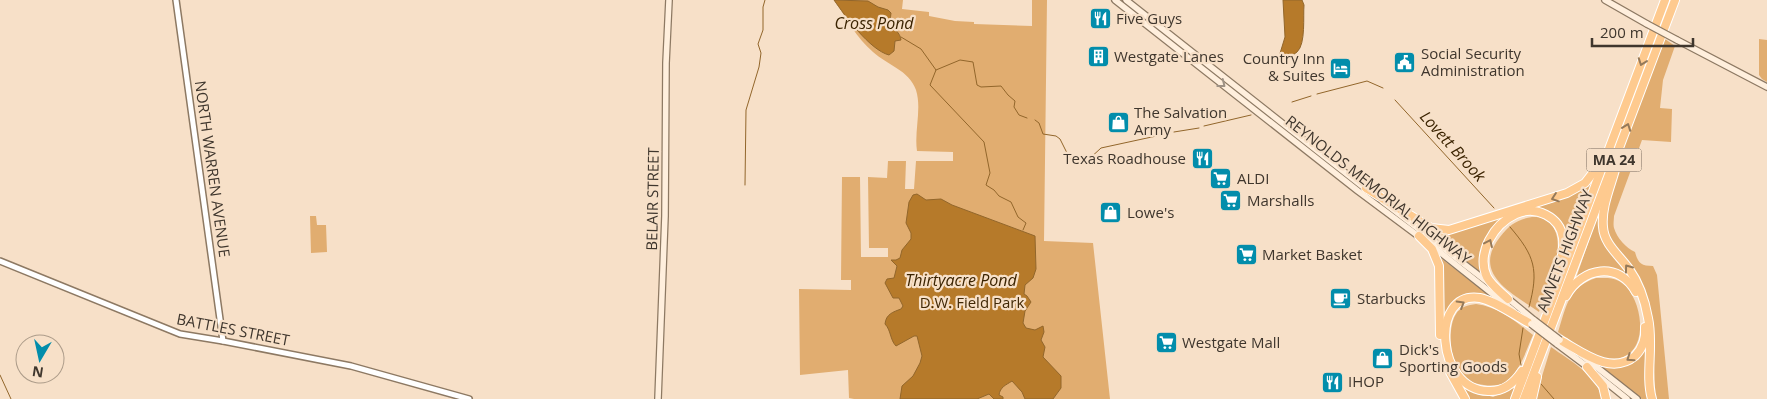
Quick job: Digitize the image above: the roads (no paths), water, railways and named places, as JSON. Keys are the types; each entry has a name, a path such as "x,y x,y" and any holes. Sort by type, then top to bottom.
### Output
{"highway":[{"name":"AMVETS HIGHWAY","path":"1515,399 1665,0"},
{"name":"AMVETS HIGHWAY","path":"1524,399 1675,0"},
{"path":"1621,143 1603,212 1602,224 1607,240 1634,278 1645,305 1650,333 1652,399"},
{"path":"1366,188 1431,228 1449,230 1567,193 1585,183 1605,158"},
{"path":"1508,299 1492,284 1486,275 1484,265 1485,247 1501,224 1516,214 1532,211 1545,214 1557,223 1563,241 1544,322"},
{"path":"1419,236 1432,249 1439,266 1442,349 1446,364 1465,399"},
{"path":"1554,320 1576,281 1583,276 1599,271 1618,274 1626,279 1632,286 1644,319 1645,340 1636,354 1623,363 1605,363 1559,342"},
{"path":"1529,361 1514,383 1507,387 1492,392 1476,390 1460,380 1453,369 1444,330 1447,318 1456,305 1476,298 1487,300 1533,322"},
{"path":"1532,399 1542,353"},
{"path":"1587,367 1603,386 1606,399"}],"main road":[{"name":"BELAIR STREET","path":"658,399 665,226 666,63 669,0"},
{"name":"REYNOLDS MEMORIAL HIGHWAY","path":"1115,0 1358,191 1638,399"},
{"name":"REYNOLDS MEMORIAL HIGHWAY","path":"1126,0 1508,299 1533,322"},
{"path":"1605,0 1767,87"},
{"name":"REYNOLDS MEMORIAL HIGHWAY","path":"1559,342 1627,399"}],"street":[{"name":"NORTH WARREN AVENUE","path":"176,0 223,341"},
{"name":"BATTLES STREET","path":"0,261 180,334 351,366 469,399"}],"water":[{"name":"Cross Pond","path":"834,0 868,1 888,10 891,13 892,26 901,40 895,41 894,51 889,55 874,47 858,32"},
{"path":"1283,0 1302,0 1304,5 1304,30 1300,48 1296,53 1280,62 1278,60 1285,37"},
{"name":"Thirtyacre Pond","path":"917,194 926,200 941,199 952,205 1035,236 1036,269 1033,278 1025,285 1024,294 1031,302 1025,311 1023,323 1026,328 1035,330 1043,326 1044,332 1041,340 1045,347 1043,357 1061,376 1061,388 1053,399 1025,399 1022,392 1012,381 1001,390 999,395 1003,399 994,399 989,394 977,399 900,399 902,386 913,376 922,356 917,336 896,346 893,341 885,324 890,314 901,309 903,306 899,298 893,298 885,283 887,279 894,278 897,266 891,260 900,258 902,250 911,239 911,233 906,223 909,202 913,195"}],"waterway":[{"path":"745,185 746,110 759,67 761,53 758,44 763,30 763,7 765,0"},
{"path":"901,37 921,49 936,70 930,85 984,142 990,173 986,185 999,196 1011,202 1018,217 1026,223 1023,230"},
{"name":"Lovett Brook","path":"936,70 960,60 973,62 977,85 981,87 1001,86 1015,101 1014,107 1019,115 1027,118"},
{"name":"Lovett Brook","path":"1317,94 1367,81 1383,88"},
{"name":"Lovett Brook","path":"1292,102 1311,96"},
{"name":"Lovett Brook","path":"1395,100 1494,208"},
{"name":"Lovett Brook","path":"1204,126 1251,115"},
{"name":"Lovett Brook","path":"1035,120 1039,123 1043,134 1056,136 1060,139 1070,159 1088,160 1101,148 1161,135"},
{"name":"Lovett Brook","path":"1174,132 1199,128"},
{"name":"Lovett Brook","path":"1510,227 1530,255 1533,264 1534,283 1529,307"},
{"name":"Lovett Brook","path":"1521,365 1519,354 1523,328"},
{"path":"0,375 11,399"},
{"name":"Lovett Brook","path":"1541,384 1554,399"}],"place":[{"name":"Five Guys","path":"1100,19"},
{"name":"Westgate Lanes","path":"1098,57"},
{"name":"Social Security Administration","path":"1405,63"},
{"name":"Country Inn & Suites","path":"1341,68"},
{"name":"The Salvation Army","path":"1118,122"},
{"name":"Texas Roadhouse","path":"1202,159"},
{"name":"ALDI","path":"1221,179"},
{"name":"Marshalls","path":"1231,201"},
{"name":"Lowe's","path":"1111,213"},
{"name":"Market Basket","path":"1246,255"},
{"name":"Starbucks","path":"1341,299"},
{"name":"Westgate Mall","path":"1166,343"},
{"name":"Dick's Sporting Goods","path":"1383,359"},
{"name":"IHOP","path":"1332,382"}],"park label":[{"name":"D.W. Field Park","path":"972,303"}]}
